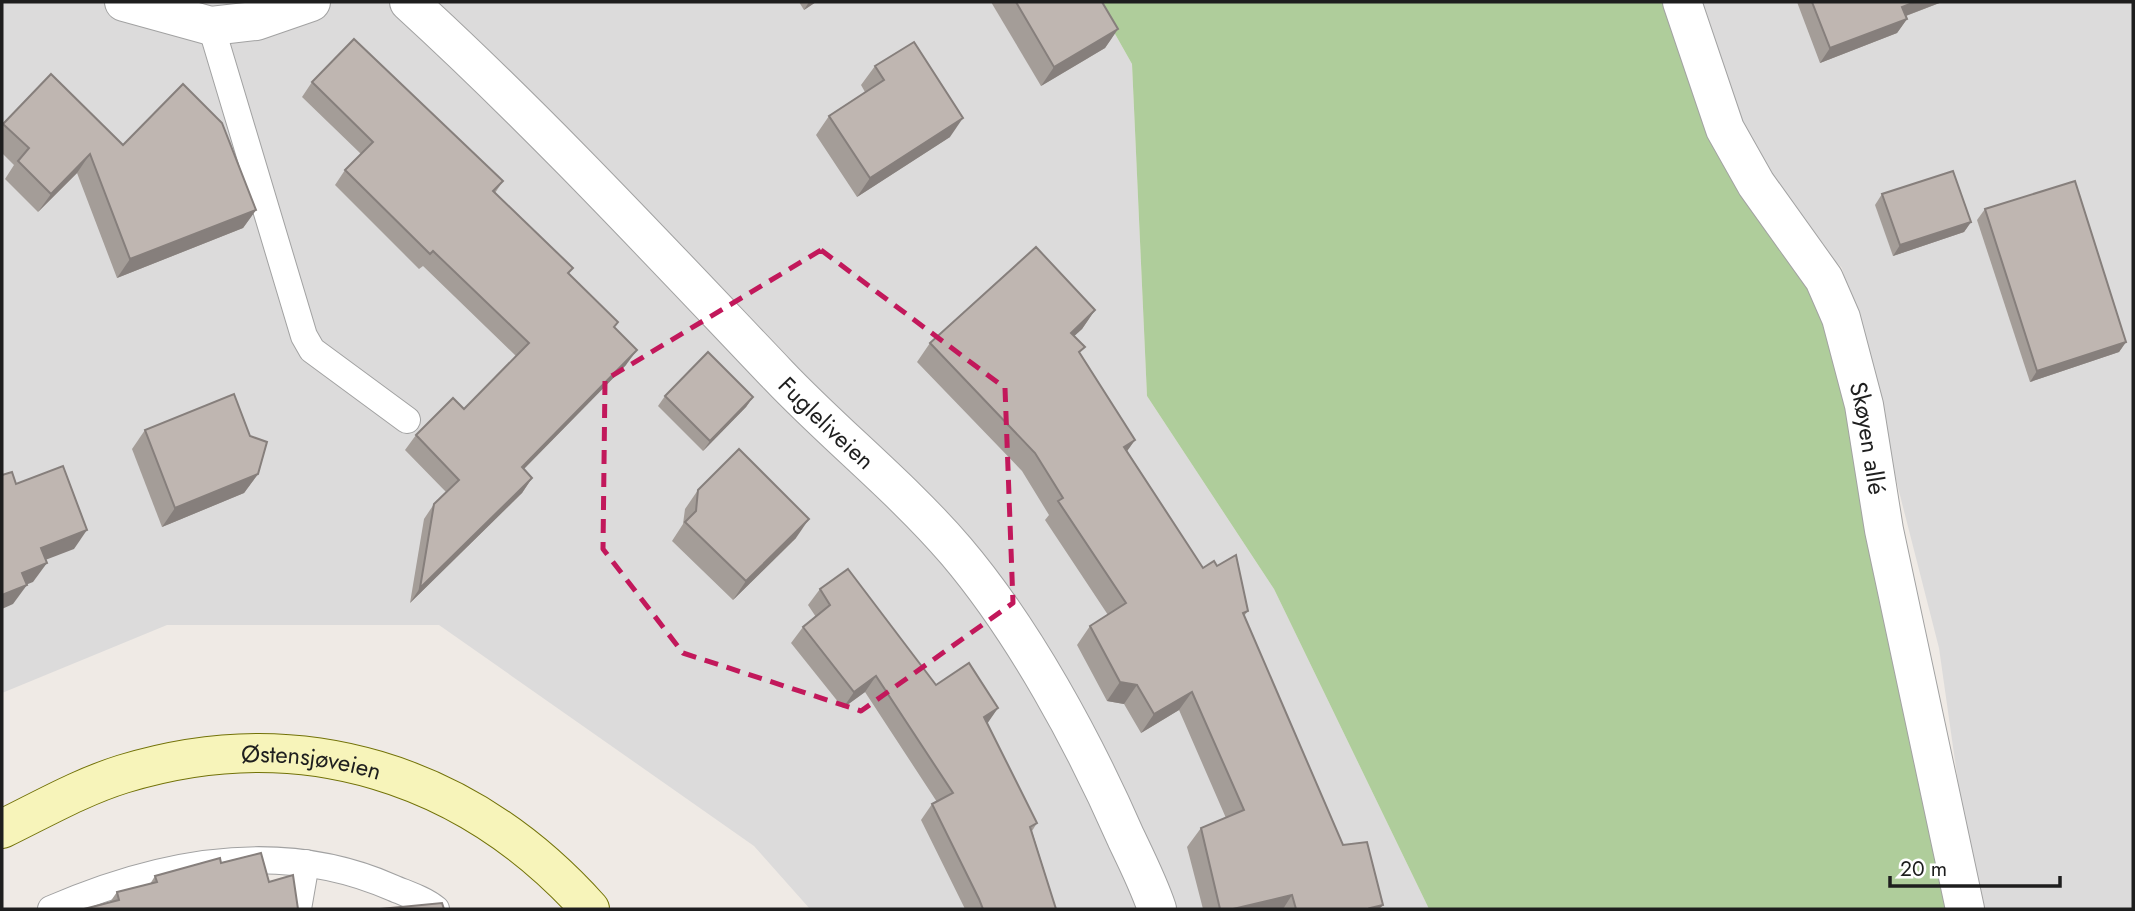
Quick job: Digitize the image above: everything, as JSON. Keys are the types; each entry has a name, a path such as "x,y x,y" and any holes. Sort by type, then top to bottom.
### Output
{"main road":[{"name":"Østensjøveien","path":"2,829 122,775 189,759 252,752 297,754 358,764 410,781 460,803 517,839 558,873 590,909"}],"street":[{"path":"124,2 133,7 211,26 256,21 312,2"},
{"name":"Fugleliveien","path":"409,2 497,83 693,283 779,376 954,549 987,590 1055,698 1103,786 1157,909"},
{"name":"Skøyen allé","path":"1682,2 1725,129 1756,184 1824,279 1841,318 1864,405 1884,530 1965,909"}],"lane":[{"path":"211,26 304,336 312,349 407,420"},
{"path":"51,909 156,871 269,858 306,863 374,880 436,909"},
{"path":"298,909 306,863"}],"highlighted area":[{"path":"821,250 1005,388 1013,603 861,711 683,653 603,549 605,380"}],"shaded area":[{"path":"2,2 1097,2 1132,64 1147,396 1274,589 1429,909 810,909 754,846 439,625 167,625 2,693"},
{"path":"1698,2 2133,2 2133,909 1976,909 1939,648 1842,268 1759,182"}],"green space":[{"path":"1097,2 1700,2 1705,80 1830,283 1966,909 1429,909 1274,589 1147,396 1132,64"}],"building":[{"path":"1016,2 1102,2 1118,29 1054,67"},
{"path":"1812,2 1915,2 1902,7 1907,19 1830,48"},
{"path":"354,39 503,181 493,191 573,268 568,273 618,322 614,327 637,350 522,467 532,478 420,588 434,504 459,480 416,435 453,398 464,409 529,343 433,251 430,254 345,170 373,142 312,82"},
{"path":"914,42 963,118 870,178 829,116 884,80 875,66"},
{"path":"51,74 123,145 183,84 222,123 256,210 130,259 90,154 51,194 18,161 29,148 3,124"},
{"path":"1953,171 1971,222 1900,245 1882,194"},
{"path":"2075,181 2126,342 2037,371 1985,209"},
{"path":"1036,247 1095,310 1071,333 1085,347 1079,352 1135,440 1124,447 1203,568 1214,561 1217,566 1236,555 1248,611 1243,613 1343,845 1367,842 1383,905 1371,909 1296,909 1292,895 1233,909 1220,909 1201,828 1244,810 1192,692 1154,714 1137,685 1120,682 1090,626 1126,603 1058,501 1063,498 1035,453 930,343"},
{"path":"708,352 753,397 710,441 665,396"},
{"path":"234,394 250,436 267,442 258,474 175,508 145,430"},
{"path":"739,449 809,519 746,581 685,522 696,511 698,490"},
{"path":"63,466 87,530 41,548 47,563 22,573 27,585 2,595 2,475 12,472 16,484"},
{"path":"848,569 936,685 969,663 998,708 984,717 1037,823 1030,827 1056,909 983,909 932,804 953,793 876,676 854,692 803,627 830,605 820,589"},
{"path":"261,853 269,882 293,875 298,909 84,909 119,900 117,892 157,882 155,876 220,858 221,863"},
{"path":"442,903 444,909 380,909"}]}
